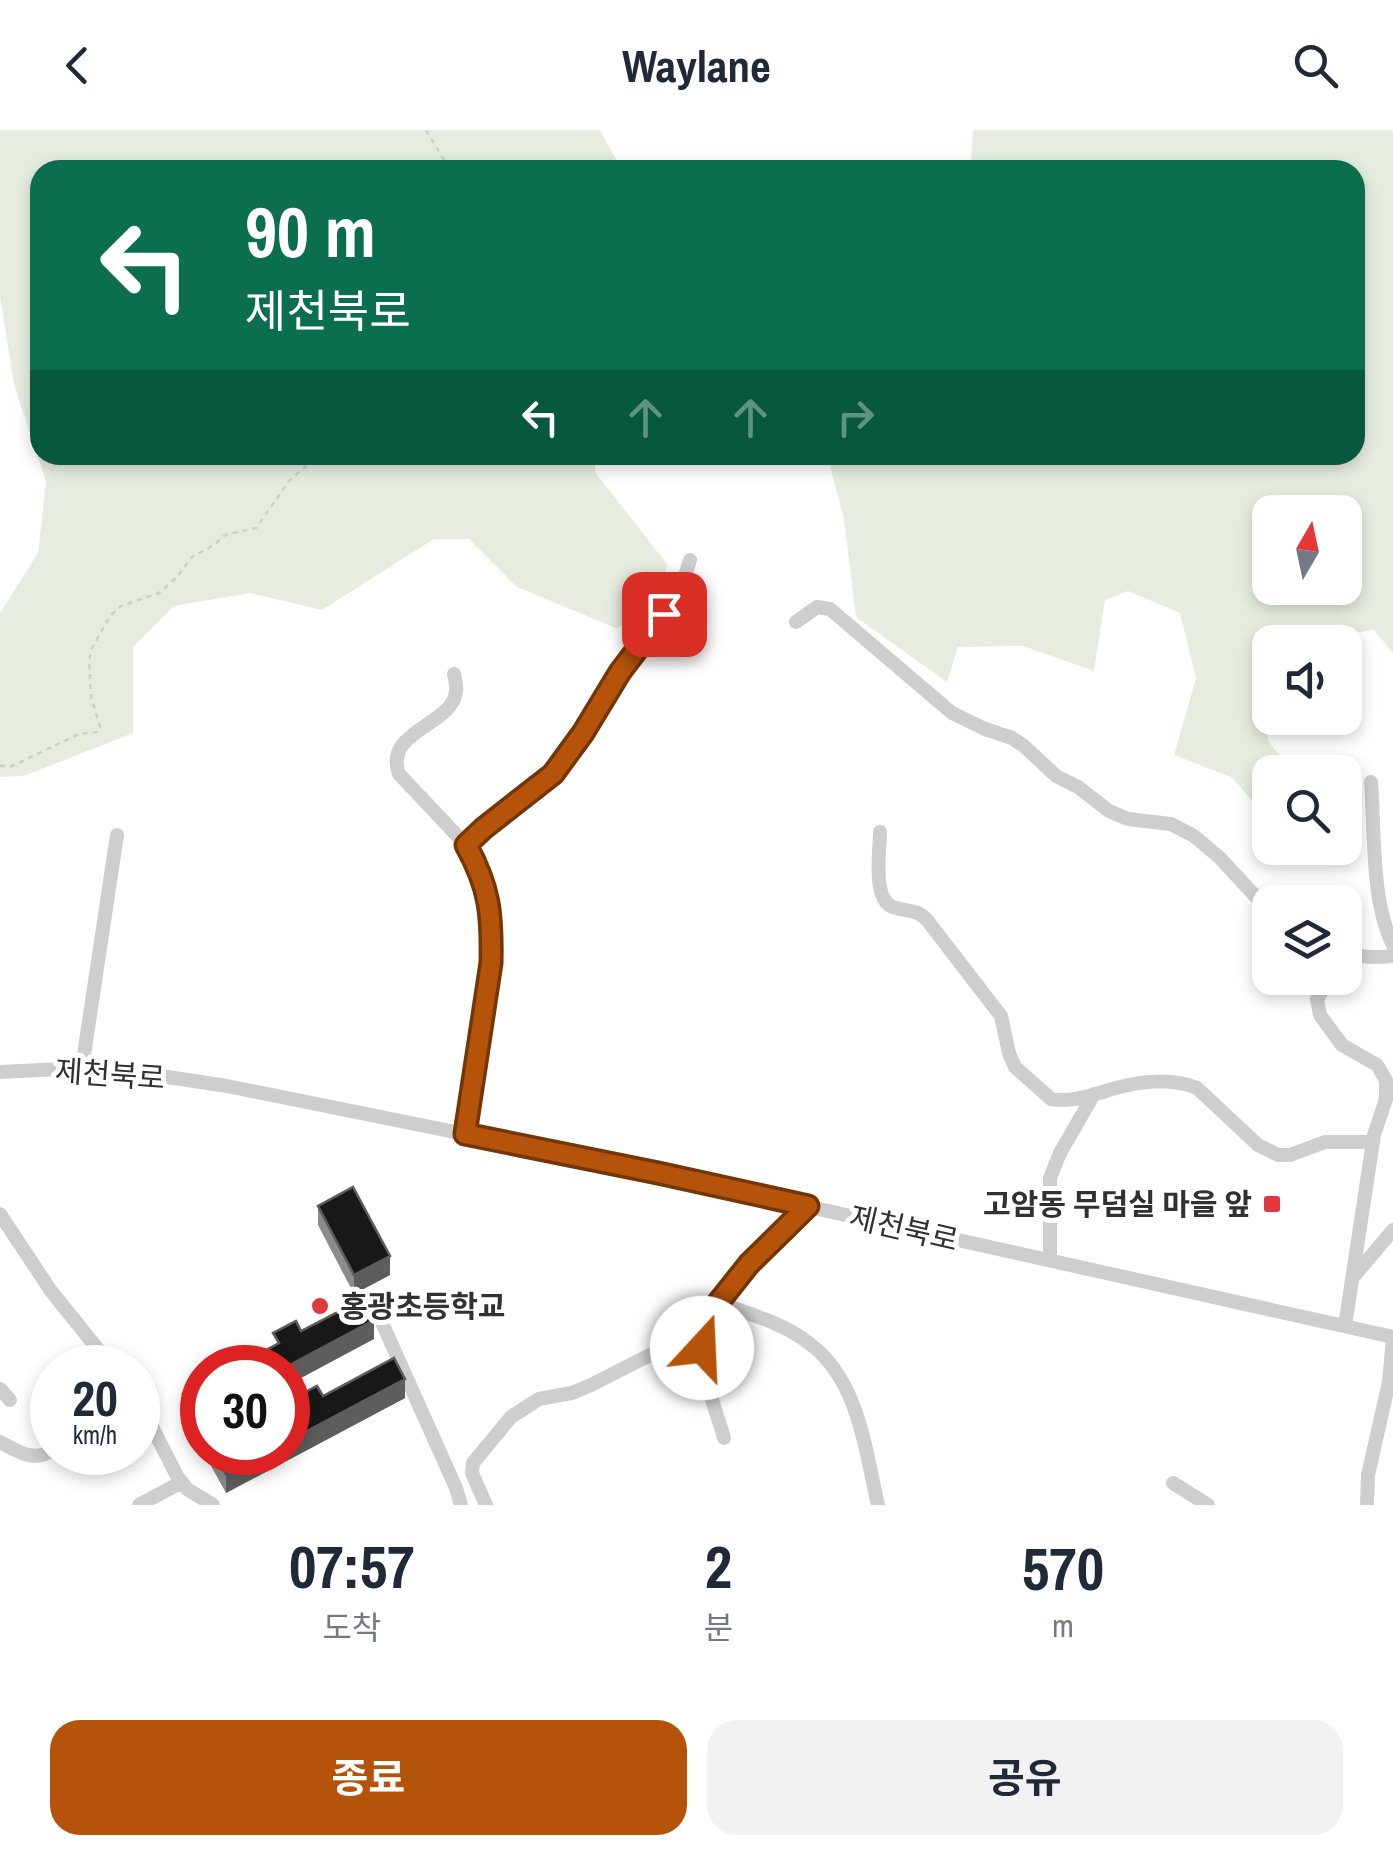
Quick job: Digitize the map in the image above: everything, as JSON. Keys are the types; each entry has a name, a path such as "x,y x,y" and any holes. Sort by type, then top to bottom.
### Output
{"street":[{"path":"466,845 553,774 682,586 690,560"},
{"path":"796,622 817,608 830,609 952,714 1012,738 1056,776 1109,811 1171,824 1194,836 1252,893"},
{"path":"454,674 456,692 452,702 404,743 394,763 398,774 466,845 490,900 491,963 465,1134"},
{"path":"1371,782 1378,895 1385,930 1393,945"},
{"path":"880,832 879,884 886,904 919,912 926,920 1000,1016 1016,1067 1051,1099 1076,1099 1121,1086 1186,1083 1197,1088 1258,1145 1278,1155 1325,1142 1372,1142"},
{"path":"82,1068 116,835"},
{"path":"1362,956 1393,956"},
{"path":"1319,995 1320,1015 1342,1045 1377,1065 1386,1080 1390,1100 1372,1142 1345,1326"},
{"name":"제천북로","path":"0,1072 128,1070 227,1086 658,1173 1393,1338"},
{"path":"1050,1260 1050,1178 1094,1094"},
{"path":"724,1438 702,1348 718,1303 749,1264 808,1206"},
{"path":"0,1214 51,1291 94,1345"},
{"path":"1352,1278 1393,1230"},
{"path":"718,1303 774,1322 811,1344 838,1373 862,1435 878,1505"},
{"path":"375,1307 461,1505"},
{"path":"1366,1505 1368,1476 1391,1385 1393,1338"},
{"path":"486,1505 472,1473 473,1463 511,1417 539,1399 591,1386 650,1354 702,1348"},
{"path":"160,1440 187,1489 213,1505"},
{"path":"0,1442 30,1455"},
{"path":"139,1505 182,1482"},
{"path":"1173,1483 1208,1505"}],"path":[{"path":"426,130 444,160"},
{"path":"0,766 12,766 78,734 98,732 89,660 110,616 121,606 159,594 192,557 225,536 256,528 289,481 307,465"}],"shaded area":[{"path":"0,130 600,130 616,160 30,160 30,433 14,385 0,296"},
{"path":"973,130 1393,130 1393,654 1374,630 1362,632 1362,625 1252,625 1252,735 1268,735 1280,755 1252,755 1252,800 1231,777 1174,755 1196,678 1180,613 1128,591 1105,600 1094,671 1023,646 958,647 947,682 856,617 844,519 830,465 1365,465 1365,160 971,160"},
{"path":"41,465 595,465 595,472 667,564 658,611 616,628 517,587 469,539 434,539 322,610 250,593 174,606 133,647 133,733 24,776 0,777 0,613 38,553 46,481"}],"building":[{"path":"353,1187 390,1256 354,1275 318,1206"},
{"path":"363,1299 374,1320 310,1354 310,1345 275,1345 279,1343 273,1333 296,1321 301,1331"},
{"path":"394,1358 405,1379 310,1429 310,1390 317,1386 323,1396"}],"place":[{"name":"고암동 무덤실 마을 앞","path":"1272,1204"},
{"name":"홍광초등학교","path":"320,1306"}],"route":[{"path":"664,614 620,672 553,774 466,845 490,900 492,940 465,1134 808,1206 749,1264 718,1303 702,1348"}]}
